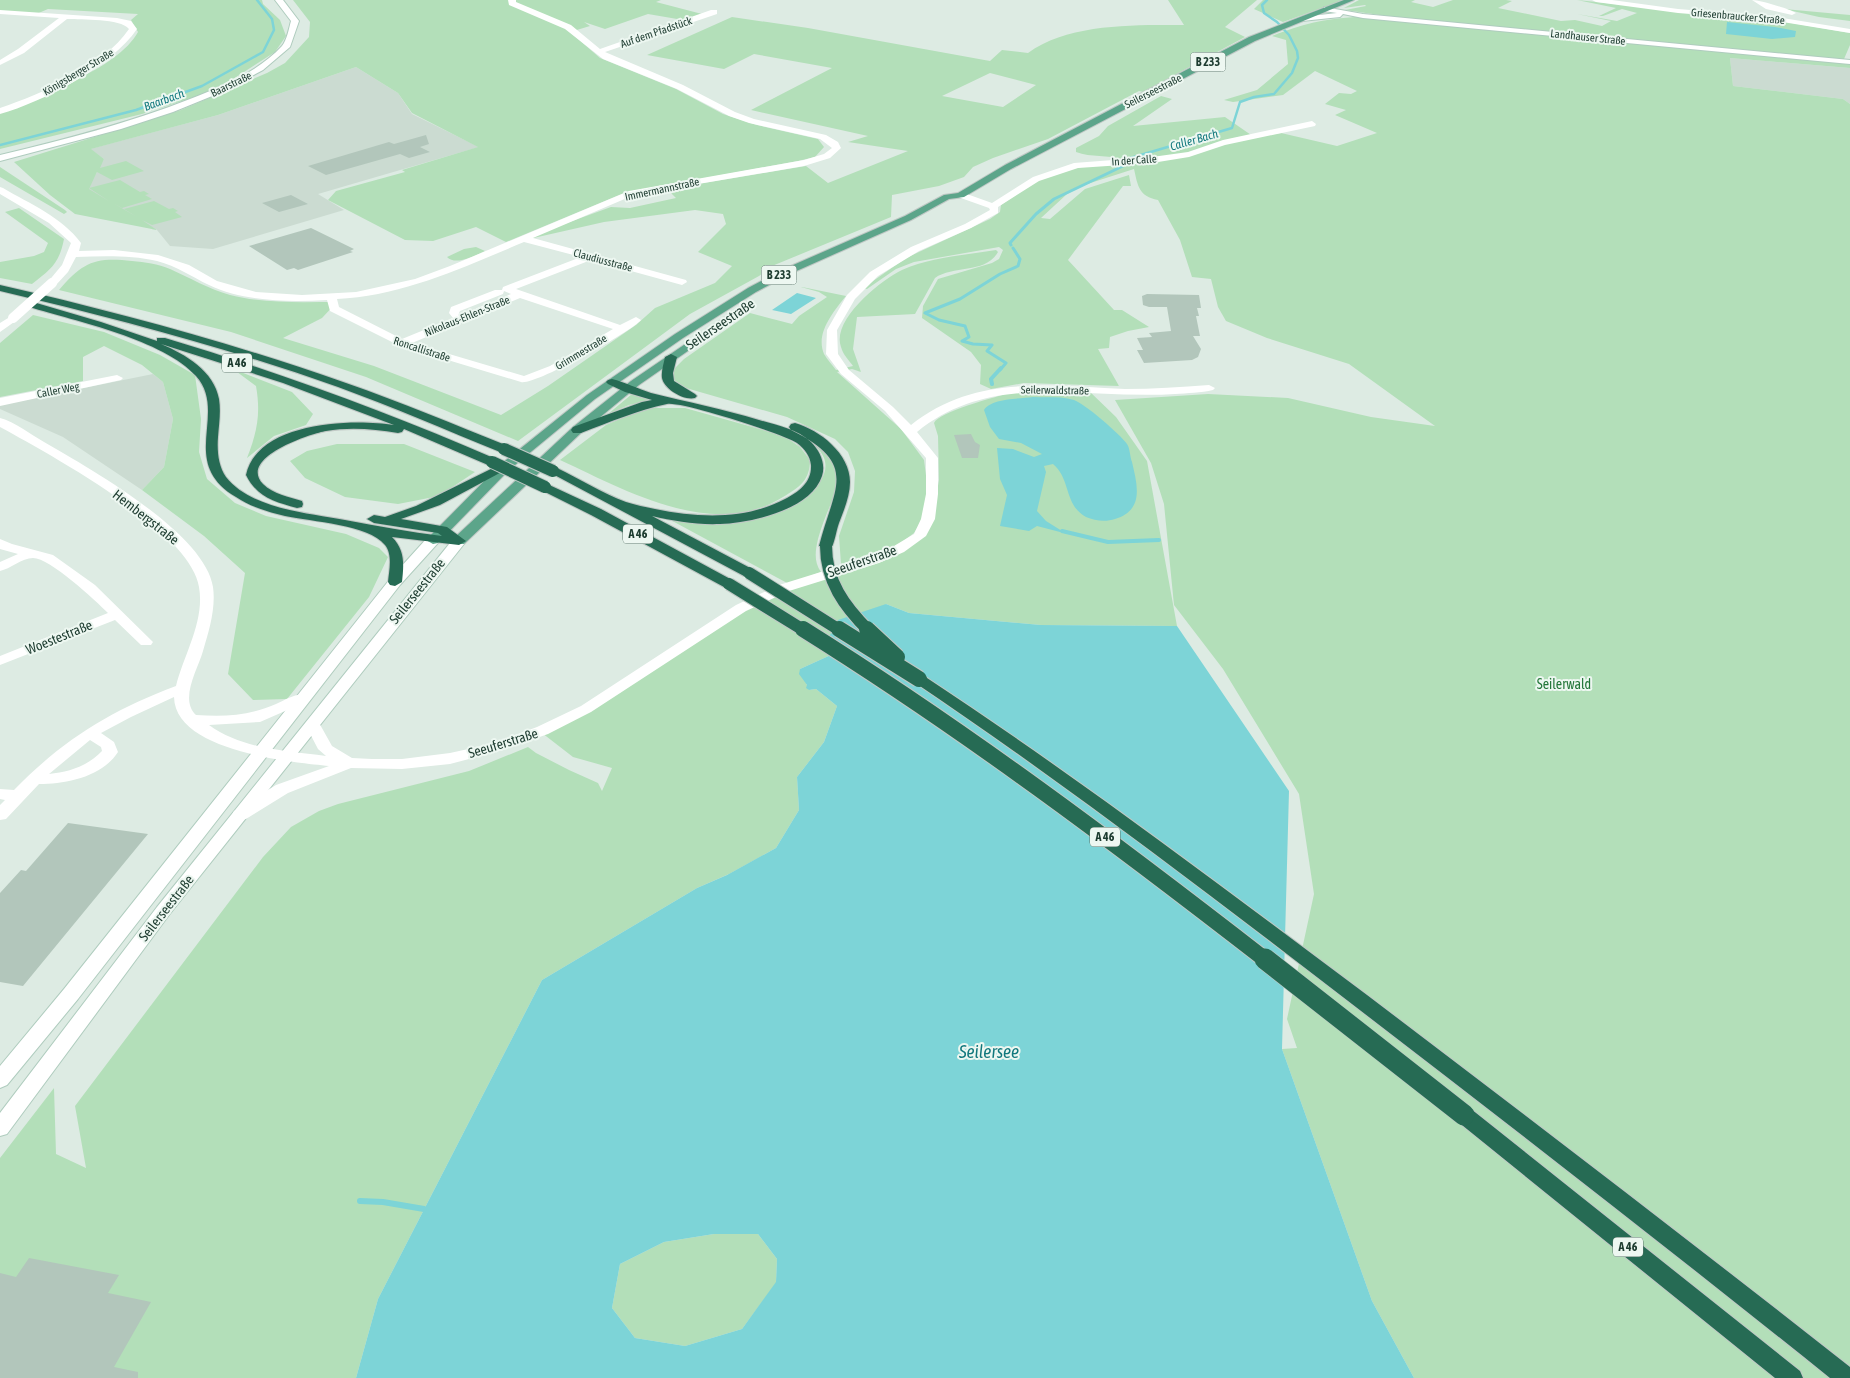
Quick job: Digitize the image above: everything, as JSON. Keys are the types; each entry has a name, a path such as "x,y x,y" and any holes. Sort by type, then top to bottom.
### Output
{"highway":[{"name":"A 46","path":"0,288 83,306 272,362 343,386 504,449 553,471 622,505 749,573 919,679 999,732 1147,839 1490,1098 1848,1378"},
{"name":"A 46","path":"0,298 122,328 250,368 436,437 596,512 729,584 857,663 1006,764 1258,954 1464,1115 1792,1378"},
{"path":"33,305 135,337 163,348 192,366 208,382 212,393 216,410 211,455 216,469 232,489 263,506 368,528 437,535"},
{"path":"622,505 685,520 712,521 737,519 764,513 788,503 804,492 814,481 818,470 816,460 805,444 792,435 692,401 668,382 666,374 671,357"},
{"path":"612,382 780,421 820,440 834,453 842,467 844,481 842,495 830,526 826,546 830,578 844,603 867,629 919,679"},
{"path":"577,430 646,404 692,401"},
{"path":"436,437 364,425 329,427 286,439 260,456 252,471 253,479 257,487 280,500 380,520 459,540"},
{"path":"380,520 412,514 434,505 485,476 505,467"},
{"path":"368,528 387,538 396,549 398,561 395,582"}],"main road":[{"name":"Seilerseestraße","path":"437,535 505,467 612,382 752,290 788,271 908,218 947,197 961,195 1008,167 1234,48 1272,30 1350,0"},
{"name":"Seilerseestraße","path":"459,540 577,430 631,386 671,357 770,290 802,272 892,233 958,200 961,195"}],"street":[{"name":"Baarstraße","path":"0,158 79,138 150,116 218,91 260,70 285,50 293,37 295,21 279,0"},
{"name":"Immermannstraße","path":"73,255 114,253 170,262 185,267 213,283 243,292 275,297 332,298 389,289 418,281 500,250 632,193 804,163 834,153 837,148 836,144 824,137 752,121 732,114 680,87 616,62 598,52 568,27 512,3 512,0"},
{"name":"Griesenbraucker Straße","path":"1596,0 1670,10 1776,19 1850,31"},
{"name":"Griesenbraucker Straße","path":"1756,0 1780,10 1828,19"},
{"name":"Landhauser Straße","path":"1327,9 1354,14 1850,62"},
{"name":"Königsberger Straße","path":"0,12 123,21 134,30 127,40 96,63 39,95 0,111"},
{"name":"Auf dem Pfadstück","path":"598,52 714,12"},
{"path":"1302,19 1354,14"},
{"path":"0,63 21,51 65,17"},
{"name":"In der Calle","path":"993,206 1036,179 1077,164 1152,160 1189,154 1223,143 1312,124"},
{"path":"0,190 72,235 76,243 73,255 65,271 0,329"},
{"path":"961,195 993,206"},
{"name":"Seeuferstraße","path":"262,752 352,764 402,764 450,758 486,750 539,733 586,709 741,608 784,588 817,576 874,560 910,543 925,528 928,519 932,494 932,458 890,409 846,372 832,354 832,330 851,297 874,274 915,249 968,226 994,210 993,206"},
{"name":"Claudiusstraße","path":"524,239 682,282"},
{"name":"Nikolaus-Ehlen-Straße","path":"507,289 591,257"},
{"path":"459,319 454,313 455,309 507,289"},
{"name":"Nikolaus-Ehlen-Straße","path":"507,289 520,294"},
{"path":"520,294 620,328"},
{"name":"Nikolaus-Ehlen-Straße","path":"402,343 520,294"},
{"name":"Roncallistraße","path":"332,298 334,309 402,343 525,380"},
{"name":"Grimmestraße","path":"525,380 554,368 636,320"},
{"name":"Caller Weg","path":"0,402 117,378"},
{"name":"Seilerwaldstraße","path":"910,431 931,414 964,400 1028,388 1127,392 1209,388"},
{"name":"Hembergstraße","path":"0,422 46,448 113,491 166,530 188,550 197,563 204,579 207,594 206,612 183,689 182,700 185,713 214,738 236,747 262,752"},
{"name":"Seilerseestraße","path":"0,1080 71,994 395,582 437,535"},
{"name":"Seilerseestraße","path":"0,1128 163,911 459,540"},
{"path":"0,543 29,554 48,558 90,588 146,642"},
{"path":"0,567 29,554"},
{"name":"Woestestraße","path":"0,661 118,614"},
{"path":"0,815 71,746 145,703 183,689"},
{"path":"192,720 215,721 260,717 303,698"},
{"name":"Seeuferstraße","path":"313,724 326,749 352,764"},
{"path":"35,779 54,780 84,770 102,761 110,752 108,745 92,733"},
{"name":"Seeuferstraße","path":"237,817 282,789 352,764"},
{"path":"0,794 19,796"}],"shaded area":[{"path":"1730,58 1850,68 1850,104 1843,99 1733,86"},
{"path":"356,67 398,93 412,114 479,147 318,194 344,210 213,249 170,246 157,230 88,189 104,159 90,149 218,115"},
{"path":"153,374 163,382 173,419 164,467 142,490 63,437 0,409 0,405"}],"green space":[{"path":"0,0 262,0 263,4 280,20 286,36 275,52 216,90 142,114 0,149 0,110 76,80 113,58 128,46 138,32 131,20 138,14 48,9 34,15 0,12"},
{"path":"293,0 661,0 656,2 702,14 683,20 648,14 605,29 584,22 590,26 570,32 600,58 676,89 723,114 757,125 818,139 824,147 815,157 798,161 624,193 506,242 476,227 433,241 405,240 328,200 336,191 405,172 402,170 478,147 412,113 398,93 356,67 218,115 91,149 104,159 100,168 126,161 144,171 112,180 97,172 90,188 120,180 140,192 144,191 149,194 145,195 152,199 122,208 113,203 137,217 124,209 154,201 169,209 173,208 182,217 152,225 142,220 157,230 75,214 50,195 14,162 181,110 267,73 285,63 309,37 310,22"},
{"path":"1168,0 1257,0 1225,27 1245,37 1143,92 1139,91 1048,139 973,167 964,177 939,186 892,195 891,217 772,266 759,276 690,314 518,441 366,377 231,332 59,290 83,267 99,261 119,260 161,266 215,290 243,298 283,302 337,302 322,318 283,338 374,366 501,415 548,386 636,325 655,308 715,283 732,266 698,252 726,224 723,214 695,210 604,222 529,239 553,228 611,207 630,208 676,198 667,189 806,166 828,183 908,151 848,142 868,136 751,110 832,68 754,54 724,69 647,55 732,17 808,28 990,61 1002,50 1028,53 1044,43 1082,31 1124,26 1184,25","holes":["990,73 1036,85 1003,107 942,96"]},
{"path":"1263,0 1344,0 1283,22 1254,9"},
{"path":"1359,0 1415,0 1411,2 1433,7 1453,0 1506,0 1512,1 1498,8 1561,21 1575,20 1602,26 1611,21 1577,14 1617,21 1637,13 1622,9 1599,16 1616,8 1577,0 1786,22 1850,33 1850,45 1844,59 1837,60 1394,17 1345,10 1366,6 1344,8"},
{"path":"1784,9 1850,15 1850,21 1819,17"},
{"name":"Seilerwald","path":"1355,17 1850,64 1850,68 1730,58 1733,86 1843,99 1850,104 1850,1378 1414,1378 1372,1301 1282,1049 1297,1048 1287,1019 1314,894 1299,794 1223,669 1174,605 1164,504 1151,463 1115,400 1208,394 1288,398 1371,417 1435,426 1349,364 1267,338 1226,321 1218,307 1211,279 1192,277 1180,240 1158,200 1147,196 1140,190 1134,169 1081,186 1067,194 1041,218 1050,219 1085,189 1129,175 1131,186 1123,186 1068,260 1114,310 1122,310 1149,327 1110,337 1109,348 1098,349 1119,386 1024,383 991,389 980,384 981,365 971,352 922,318 923,306 938,279 992,263 999,259 1003,250 999,247 914,262 896,269 867,289 863,288 906,258 990,219 1000,212 1001,205 1038,180 1058,171 1123,160 1082,154 1076,152 1076,148 1099,136 1108,126 1161,96 1172,99 1133,126 1225,117 1254,137 1281,133 1337,146 1377,133 1335,115 1346,110 1325,104 1339,93 1351,94 1357,91 1315,71 1283,95 1233,102 1224,100 1257,90 1288,64 1286,40 1272,36 1313,23"},
{"path":"0,167 67,212 64,214 0,177"},
{"path":"19,208 64,239 57,260 32,284 0,278 0,262 34,256 44,252 48,243 5,212"},
{"path":"476,247 485,251 455,261 447,257 464,249"},
{"path":"996,250 998,252 993,259 986,264 942,274 935,278 915,314 857,317 853,349 861,372 852,369 837,372 901,429 924,460 928,491 923,518 914,533 898,545 873,556 841,564 839,536 854,492 855,471 848,452 835,439 787,417 686,388 674,380 673,370 684,359 750,313 792,324 799,316 827,297 819,292 801,287 846,296 827,323 822,338 822,346 824,354 836,370 853,366 841,347 840,336 843,325 850,313 882,282 902,270 925,262"},
{"path":"33,315 104,332 160,355 195,375 201,419 199,452 207,479 235,503 266,516 346,534 379,548 388,557 369,597 287,699 253,700 228,674 245,573 204,536 142,490 164,467 173,419 163,382 142,365 104,346 83,357 83,381 0,397 0,343"},
{"path":"233,369 292,392 313,414 306,425 274,436 247,458 257,423 256,386"},
{"path":"1028,388 1088,390 1116,417 1147,461 1177,626 1041,625 909,613 886,604 833,654 800,669 809,690 816,689 837,706 824,742 797,777 799,810 776,848 729,874 697,888 542,980 378,1299 356,1378 0,1378 0,1158 54,1088 56,1154 86,1168 75,1106 263,857 291,827 319,811 338,804 469,771 528,747 569,770 598,783 602,791 612,768 573,757 542,733 716,624 784,590 901,550 932,521 939,480 938,436 934,423 939,418 962,408"},
{"path":"632,394 652,400 629,405 608,414"},
{"path":"652,408 685,408 784,436 800,447 810,460 810,467 806,478 794,490 783,497 756,509 728,514 699,513 670,506 612,485 560,460 606,425"},
{"path":"803,436 821,448 832,459 837,470 838,481 835,494 816,548 816,561 821,572 789,584 665,517 701,524 728,524 763,515 794,502 809,493 819,482 825,471 822,454"},
{"path":"337,444 404,444 475,472 439,496 398,504 345,497 305,478 290,461 307,451"},
{"path":"714,1234 758,1234 777,1259 776,1283 742,1329 685,1346 635,1338 612,1308 620,1264 664,1242"}],"water":[{"path":"1727,22 1796,31 1795,37 1772,39 1726,34"},
{"path":"797,293 816,298 791,314 772,310"},
{"path":"1033,397 1064,398 1079,402 1118,434 1127,444 1136,479 1137,495 1135,503 1125,515 1104,521 1086,517 1074,506 1063,477 1053,464 1044,466 1046,472 1037,511 1046,521 1062,531 1037,526 1029,531 1000,526 1007,495 1000,479 997,448 1013,449 1034,457 1042,454 1021,443 999,439 990,427 984,410 999,401"},
{"name":"Seilersee","path":"886,604 909,613 1041,625 1177,626 1289,791 1282,1049 1372,1301 1414,1378 356,1378 378,1299 542,980 697,888 727,875 776,848 799,810 797,777 824,742 837,706 816,689 809,690 806,688 807,685 799,674 800,669 833,654 829,637 838,620","holes":["714,1234 758,1234 777,1259 776,1282 742,1329 685,1346 635,1338 612,1308 620,1264 664,1242"]}],"building":[{"path":"426,135 429,144 420,147 430,152 409,158 400,154 326,175 308,166 389,142 394,144"},
{"path":"291,195 308,204 279,212 262,203"},
{"path":"311,228 354,249 350,251 353,252 298,270 294,268 287,270 249,246"},
{"path":"1147,294 1199,295 1201,308 1197,308 1199,316 1196,316 1200,336 1193,336 1201,349 1198,357 1192,360 1144,363 1137,350 1143,350 1137,338 1152,337 1149,333 1171,331 1167,307 1143,305 1142,296"},
{"path":"971,434 975,442 980,445 978,458 962,458 954,435"},
{"path":"68,823 148,834 23,986 0,982 0,893 21,870 26,871"},
{"path":"29,1258 119,1275 108,1293 151,1302 114,1367 138,1372 138,1378 0,1378 0,1273 16,1277"}],"waterway":[{"name":"Baarbach","path":"0,145 136,110 202,86 263,52 274,30 272,19 257,0"},
{"name":"Caller Bach","path":"1127,159 1232,128 1240,102 1254,97 1274,94 1292,73 1298,58 1297,51 1289,35 1277,22 1264,13 1262,5 1267,0"},
{"name":"Caller Bach","path":"1011,245 1010,243 1036,214 1054,199 1123,166"},
{"name":"Caller Bach","path":"1000,370 1006,363 987,351 992,345 973,344 962,341 969,337 965,326 939,320 925,313 960,299 1000,274 1018,266 1020,259 1013,248"},
{"name":"Caller Bach","path":"992,384 991,379 1001,368"},
{"name":"Caller Bach","path":"1062,531 1108,542 1159,540"},
{"path":"360,1201 383,1202 424,1209"}]}
